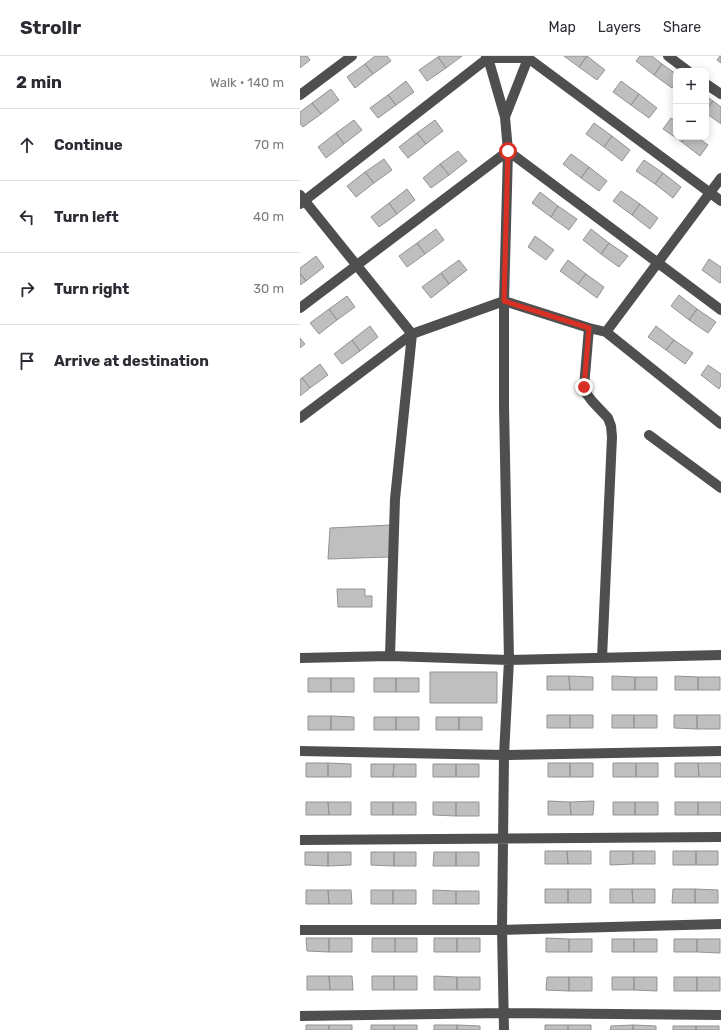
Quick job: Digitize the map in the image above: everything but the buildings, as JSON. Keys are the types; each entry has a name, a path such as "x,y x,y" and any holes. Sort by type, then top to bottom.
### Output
{"street":[{"path":"300,95 352,56"},
{"path":"668,56 684,68"},
{"path":"487,57 505,117 508,151 504,301 504,406 509,660 504,755 502,930 504,1030"},
{"path":"390,656 395,498 412,334 357,265 302,200 487,57 529,57 721,201"},
{"path":"505,117 529,57"},
{"path":"709,86 721,94"},
{"path":"508,151 721,310"},
{"path":"300,308 508,151"},
{"path":"606,332 721,178"},
{"path":"300,418 412,334 504,301 606,332 721,424"},
{"path":"589,328 584,387 586,393 592,401 608,418 611,426 612,437 602,658"},
{"path":"649,435 721,488"},
{"path":"300,658 390,656 509,660 721,655"},
{"path":"300,751 504,755 721,751"},
{"path":"300,840 721,836"},
{"path":"300,930 502,930 721,924"},
{"path":"300,1016 504,1013 721,1015"}],"route":[{"path":"508,151 504,301 589,328 584,387"}]}
